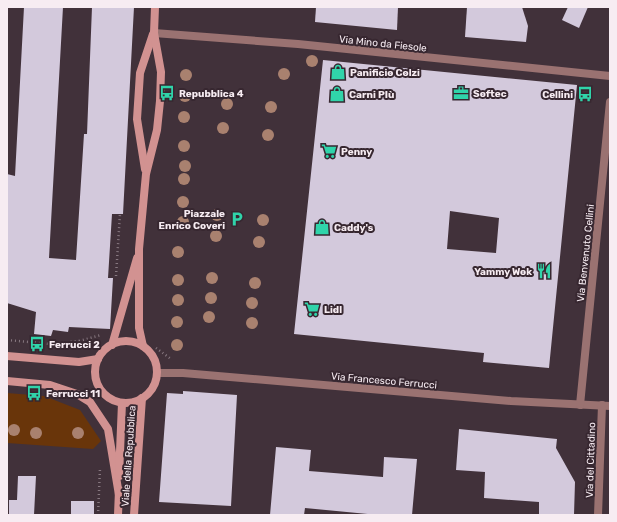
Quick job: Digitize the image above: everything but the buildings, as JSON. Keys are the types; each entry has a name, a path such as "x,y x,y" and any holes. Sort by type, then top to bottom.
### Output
{"main road":[{"path":"143,346 139,328 139,249 146,174 157,130 160,101 161,72 154,33 155,7"},
{"path":"146,174 137,119 140,73 154,33"},
{"path":"112,345 139,249"},
{"path":"7,356 78,362 98,359 104,351 112,345 127,341 135,342 143,346 150,353 155,363 157,373"},
{"name":"Viale della Repubblica","path":"98,359 95,368 95,378 99,387 104,394 112,400 122,403 132,402 142,398 150,391 155,383 157,373"},
{"path":"7,380 50,385 77,394 90,402 108,429 119,495"},
{"name":"Viale della Repubblica","path":"134,515 142,398"},
{"path":"119,495 122,403"},
{"name":"Viale della Repubblica","path":"118,515 119,495"}],"street":[{"name":"Via Mino da Fiesole","path":"154,33 298,44 610,76"},
{"name":"Via Benvenuto Cellini","path":"580,405 610,102"},
{"name":"Via Francesco Ferrucci","path":"157,373 228,376 503,400 606,406"},
{"name":"Via del Cittadino","path":"598,515 606,406"}],"path":[{"path":"116,283 120,214"},
{"path":"7,340 50,344 79,341"},
{"path":"154,346 170,359 175,359"}],"shaded area":[{"path":"7,393 44,396 80,410 101,441 93,449 7,443"}],"place":[{"name":"Panificio Colzi","path":"338,72"},
{"name":"Repubblica 4","path":"167,93"},
{"name":"Softec","path":"461,93"},
{"name":"Carni PIù","path":"337,94"},
{"name":"Cellini","path":"585,94"},
{"name":"Penny","path":"329,151"},
{"name":"Piazzale Enrico Coveri","path":"237,219"},
{"name":"Caddy's","path":"322,227"},
{"name":"Yammy Wok","path":"544,271"},
{"name":"Lidl","path":"312,309"},
{"name":"Ferrucci 2","path":"37,344"},
{"name":"Ferrucci 11","path":"34,393"}]}
